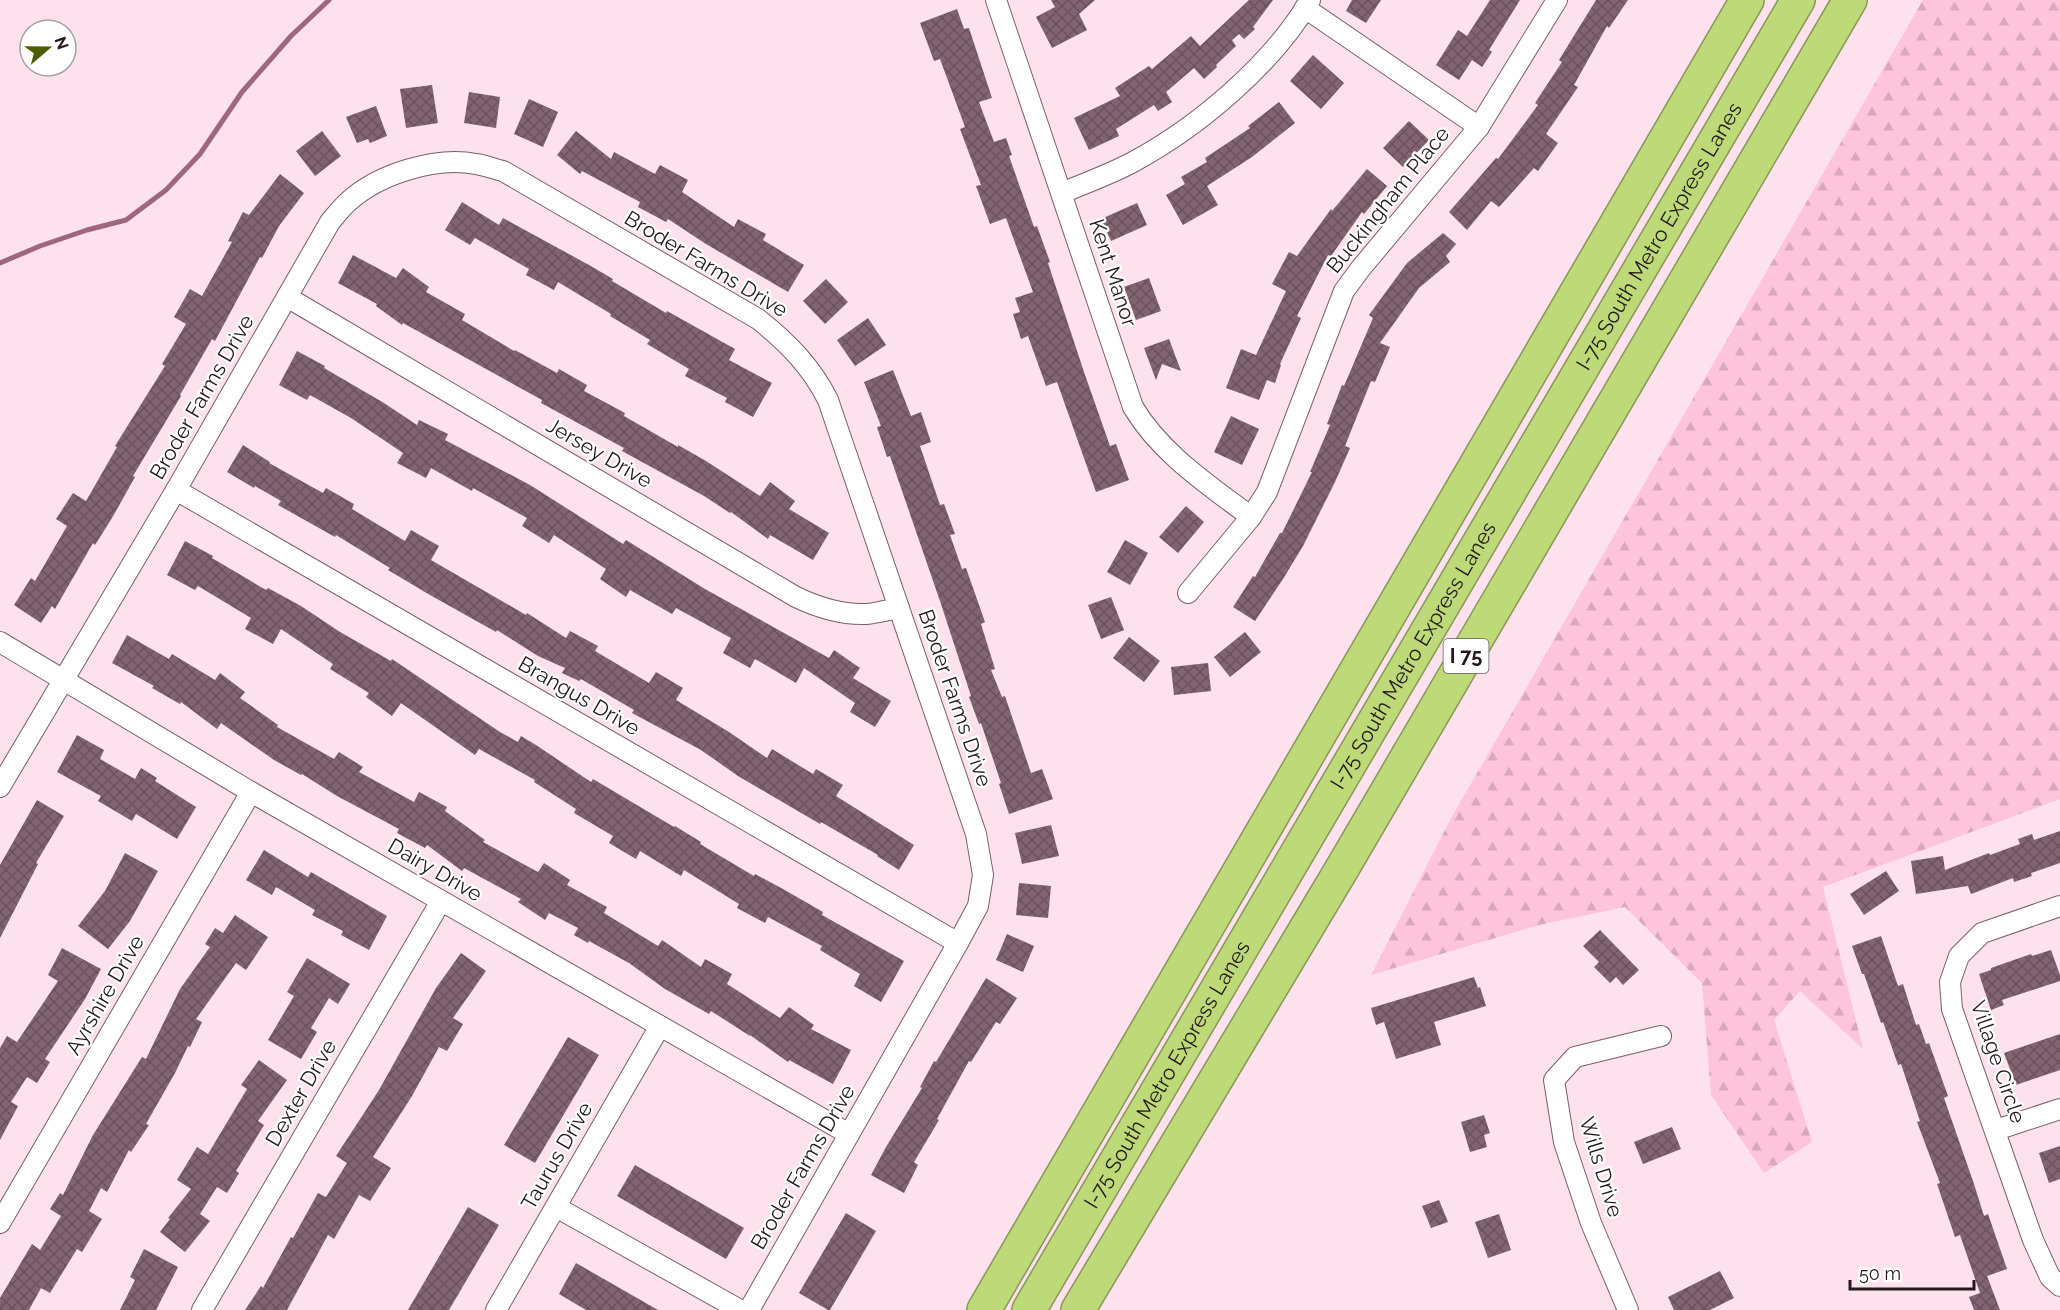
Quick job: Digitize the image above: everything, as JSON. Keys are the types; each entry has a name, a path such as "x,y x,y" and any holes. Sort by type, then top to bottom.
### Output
{"highway":[{"path":"984,1310 1747,0"},
{"name":"I-75 South Metro Express Lanes","path":"1029,1310 1798,0"},
{"name":"I 75","path":"1078,1310 1343,867 1850,0"}],"street":[{"name":"Kent Manor","path":"996,0 1125,384 1139,416 1161,445 1209,486 1251,517"},
{"name":"Buckingham Place","path":"1188,593 1251,517 1267,492 1344,291 1479,127 1557,0"},
{"path":"1062,194 1132,162 1181,132 1222,100 1269,55 1308,4 1479,127"},
{"name":"Broder Farms Drive","path":"0,787 176,490 330,222 349,201 367,188 422,166 449,162 476,164 503,171 758,319 781,337 802,359 817,378 828,400 976,834 983,875 978,906 748,1310"},
{"name":"Jersey Drive","path":"287,297 796,597 817,607 843,612 866,614 899,608"},
{"name":"Brangus Drive","path":"176,490 958,943"},
{"name":"Dairy Drive","path":"0,642 251,792 849,1134"},
{"name":"Ayrshire Drive","path":"0,1223 251,792"},
{"name":"Dexter Drive","path":"202,1310 441,901"},
{"name":"Village Circle","path":"2060,906 1982,933 1959,956 1950,982 1952,1009 2033,1240 2050,1277 2060,1286"},
{"name":"Taurus Drive","path":"496,1310 660,1026"},
{"name":"Wills Drive","path":"1628,1310 1591,1223 1564,1142 1554,1080 1575,1057 1661,1036"},
{"path":"1996,1130 2060,1109"},
{"path":"556,1207 740,1310"}],"green space":[{"path":"1923,0 2060,0 2060,799 1823,887 1863,1049 1800,991 1774,1020 1812,1142 1764,1173 1711,1095 1702,983 1625,907 1539,925 1371,975 1450,820"}],"building":[{"path":"1051,0 1095,0 1079,14 1087,30 1052,48 1036,17 1055,7"},
{"path":"1249,0 1273,0 1253,27 1255,29 1244,39 1239,34 1232,40 1236,46 1216,65 1217,67 1204,79 1194,68 1166,92 1172,102 1158,111 1154,105 1116,129 1119,136 1089,150 1074,118 1120,96 1115,88 1149,66 1152,69 1191,36 1200,46"},
{"path":"1352,0 1381,0 1366,23 1346,11"},
{"path":"1490,0 1520,0 1489,50 1492,52 1482,67 1472,60 1459,80 1436,65 1458,30 1467,36"},
{"path":"1596,0 1628,0 1609,28 1607,26 1574,85 1578,87 1546,134 1558,143 1538,171 1534,168 1499,207 1491,201 1467,230 1449,212 1496,158 1498,159 1538,105 1535,103 1562,62 1559,60"},
{"path":"957,9 964,29 969,28 992,98 979,102 994,142 1006,138 1012,155 1009,156 1034,227 1037,226 1050,262 1048,263 1110,446 1116,444 1129,480 1096,492 1057,382 1046,386 1028,336 1021,339 1013,314 1020,312 1015,298 1033,292 1006,218 990,224 976,186 981,185 960,129 965,127 940,59 934,61 920,23"},
{"path":"1313,55 1344,83 1321,109 1290,81"},
{"path":"432,85 438,123 406,128 400,89"},
{"path":"469,92 500,97 496,128 464,123"},
{"path":"529,99 558,112 543,147 514,134"},
{"path":"1279,102 1295,123 1252,157 1207,186 1218,205 1183,225 1166,195 1185,184 1181,177 1207,162 1205,158 1250,128 1248,126"},
{"path":"376,106 387,136 370,143 368,139 357,143 346,117"},
{"path":"1409,121 1429,140 1403,167 1383,148"},
{"path":"322,131 341,156 315,176 296,151"},
{"path":"576,131 611,159 614,152 655,174 660,165 688,180 682,192 734,227 738,219 766,234 763,240 804,265 788,292 668,219 666,222 638,207 640,202 582,171 580,174 557,155"},
{"path":"1367,169 1387,186 1364,214 1362,212 1331,256 1328,255 1297,316 1301,318 1280,364 1275,383 1267,380 1259,400 1226,388 1241,349 1256,355 1286,291 1272,284 1289,252 1297,256 1331,209 1332,211"},
{"path":"280,174 304,193 279,226 262,258 260,257 215,341 212,339 133,476 135,477 112,518 95,545 93,543 55,609 52,606 41,623 14,605 31,578 35,581 67,526 56,519 73,493 86,501 117,447 115,446 165,366 162,364 186,324 174,317 190,289 202,296 232,242 228,241 243,212 249,215"},
{"path":"462,202 499,225 503,218 589,265 666,313 667,311 735,349 729,360 772,383 753,417 725,402 727,398 685,376 689,369 647,344 650,340 610,316 611,314 558,282 554,290 526,275 529,269 475,238 470,245 445,230"},
{"path":"1137,203 1147,225 1111,241 1101,219"},
{"path":"1443,233 1456,244 1446,256 1450,262 1419,288 1380,343 1390,347 1375,382 1371,381 1345,446 1350,448 1335,482 1303,546 1255,621 1233,607 1282,533 1312,472 1310,472 1330,425 1327,424 1342,385 1344,386 1373,318 1369,315 1407,263"},
{"path":"353,255 396,278 403,268 429,287 426,292 465,314 462,320 514,351 557,373 559,369 587,385 584,391 706,461 760,496 770,482 795,501 789,509 829,533 813,560 770,535 768,539 731,512 622,451 624,448 541,403 542,400 403,323 402,325 376,306 377,304 338,283"},
{"path":"1149,278 1161,311 1136,320 1124,287"},
{"path":"826,279 848,302 825,324 803,301"},
{"path":"868,318 886,345 855,366 837,340"},
{"path":"1169,339 1181,371 1162,364 1156,380 1144,348"},
{"path":"297,351 325,366 324,368 417,425 419,420 448,434 445,440 530,485 623,544 626,540 705,589 829,658 834,650 860,668 853,678 891,701 875,727 850,712 855,703 804,668 796,683 755,659 750,668 723,653 731,638 676,608 672,614 630,590 626,597 600,579 606,569 554,535 549,543 522,526 527,518 431,468 426,478 397,463 403,453 351,418 310,395 307,400 279,385"},
{"path":"893,370 911,416 921,412 931,442 920,446 940,505 944,504 955,534 950,535 962,569 966,568 985,622 981,624 995,669 991,670 1002,697 1005,696 1031,773 1042,769 1053,799 1009,814 981,723 979,724 969,697 971,696 941,604 890,456 887,457 877,427 881,426 864,382"},
{"path":"1231,416 1259,429 1242,465 1214,452"},
{"path":"243,445 269,463 323,493 326,488 354,504 352,509 405,541 411,530 439,546 431,560 526,615 527,613 566,638 570,631 598,646 595,651 649,683 656,672 683,688 676,700 767,758 772,749 813,774 816,769 843,785 836,796 914,845 899,870 878,855 738,776 701,750 632,713 634,710 581,679 579,681 562,673 565,668 538,656 497,630 496,632 430,595 336,535 335,537 278,505 281,501 227,472"},
{"path":"1186,506 1204,522 1178,553 1159,537"},
{"path":"1125,540 1148,553 1130,585 1107,572"},
{"path":"185,541 266,590 268,588 301,606 340,632 391,661 392,659 500,732 518,742 521,736 591,782 593,779 675,826 701,842 700,844 754,876 755,874 783,889 823,912 822,915 904,961 881,1002 854,986 860,974 820,950 822,946 768,917 765,923 737,908 739,904 684,870 681,876 640,851 636,859 609,843 613,836 574,813 576,809 534,782 535,780 479,749 475,755 401,703 392,716 366,697 369,693 330,669 333,664 281,629 273,644 245,629 251,618 198,586 195,590 167,575"},
{"path":"1111,597 1124,630 1101,639 1088,605"},
{"path":"1245,632 1261,652 1230,677 1214,657"},
{"path":"127,635 169,659 172,654 215,680 220,673 245,692 240,698 278,725 277,727 334,759 339,752 363,767 359,772 414,802 419,792 447,807 445,811 485,840 483,842 538,872 544,863 570,880 567,885 607,907 604,913 658,946 662,940 701,967 705,959 732,974 727,984 780,1018 789,1007 814,1025 811,1029 851,1050 833,1084 789,1060 788,1062 711,1011 709,1014 665,989 629,963 574,935 578,928 549,913 545,920 518,902 521,899 464,868 462,871 427,845 425,848 397,833 399,829 274,760 221,723 217,729 181,702 180,704 152,688 154,686 112,663"},
{"path":"1129,637 1160,661 1144,682 1113,658"},
{"path":"1208,663 1211,691 1174,695 1171,667"},
{"path":"77,735 104,750 100,759 135,779 141,768 157,778 155,781 196,807 177,839 136,814 132,821 98,801 101,796 57,772"},
{"path":"37,800 64,816 36,863 38,864 0,938 0,865"},
{"path":"1051,825 1059,856 1022,864 1015,833"},
{"path":"2060,831 2060,863 2031,873 2032,876 2014,882 2013,878 1971,894 1968,886 1916,894 1911,861 1943,856 1945,870 2020,844 2018,839 2032,834 2034,840"},
{"path":"264,850 308,877 311,872 387,916 369,950 341,935 343,931 312,915 315,910 276,887 272,895 246,880"},
{"path":"125,853 158,871 130,921 108,949 78,926 105,891"},
{"path":"1886,871 1899,891 1864,915 1850,894"},
{"path":"1019,883 1051,886 1048,918 1016,915"},
{"path":"235,915 268,937 246,970 236,963 196,1019 202,1022 146,1124 149,1125 131,1152 129,1150 107,1192 101,1188 89,1211 102,1219 82,1252 77,1249 50,1293 41,1288 29,1310 0,1310 0,1298 32,1244 40,1250 61,1216 50,1209 60,1193 63,1195 93,1135 142,1057 146,1059 180,989 210,947 205,944 215,928 223,933"},
{"path":"1600,930 1639,970 1623,985 1616,977 1610,983 1594,967 1599,962 1583,946"},
{"path":"1007,934 1034,946 1023,972 996,960"},
{"path":"1881,936 1898,986 1903,984 1916,1025 1919,1024 1926,1044 1929,1043 1948,1096 1944,1098 1984,1216 1988,1214 2007,1269 1987,1276 2000,1310 1974,1310 1969,1297 1980,1293 1960,1235 1955,1237 1937,1184 1940,1183 1917,1122 1920,1121 1901,1064 1898,1065 1852,946"},
{"path":"62,948 101,969 85,999 45,1059 50,1062 37,1083 27,1077 11,1102 18,1106 0,1140 0,1048 7,1036 17,1042 58,981 48,975"},
{"path":"2051,950 2060,981 2002,1000 2004,1005 1991,1010 1979,974 2031,954 2032,956"},
{"path":"461,953 486,971 453,1018 463,1024 447,1051 439,1047 412,1096 373,1157 391,1168 370,1201 359,1195 334,1239 328,1235 287,1310 245,1310 261,1286 263,1288 318,1193 326,1197 347,1163 336,1156 379,1090 436,988"},
{"path":"307,958 350,984 338,1004 329,998 311,1028 317,1032 301,1059 268,1040 294,996 287,992"},
{"path":"1474,977 1486,1006 1434,1022 1441,1045 1396,1059 1384,1022 1376,1025 1371,1008"},
{"path":"986,978 1017,998 1000,1024 996,1022 971,1062 969,1061 937,1119 939,1120 914,1162 918,1165 904,1193 871,1175 922,1088 920,1087 934,1061 936,1062"},
{"path":"2060,1034 2060,1070 2016,1085 2004,1053"},
{"path":"568,1037 599,1055 535,1163 504,1145"},
{"path":"259,1060 287,1080 258,1121 264,1125 236,1171 239,1173 227,1193 217,1187 200,1214 210,1221 185,1252 160,1232 191,1189 177,1180 197,1147 208,1154 247,1089 241,1085"},
{"path":"1484,1115 1490,1133 1484,1135 1487,1147 1470,1152 1461,1122"},
{"path":"1672,1127 1681,1149 1643,1164 1634,1142"},
{"path":"2060,1146 2060,1179 2049,1183 2039,1153"},
{"path":"635,1165 744,1228 726,1259 617,1196"},
{"path":"1439,1200 1448,1222 1431,1228 1422,1206"},
{"path":"468,1207 499,1225 449,1310 408,1310"},
{"path":"846,1213 876,1231 828,1310 799,1293"},
{"path":"1499,1214 1511,1250 1488,1258 1475,1222"},
{"path":"144,1249 178,1267 156,1310 120,1310 135,1280 130,1277"},
{"path":"576,1263 658,1310 586,1310 559,1294"},
{"path":"1720,1271 1734,1298 1710,1310 1674,1310 1668,1297"}],"waterway":[{"path":"0,263 40,246 126,220 166,190 200,154 242,92 291,36 329,0"}]}
